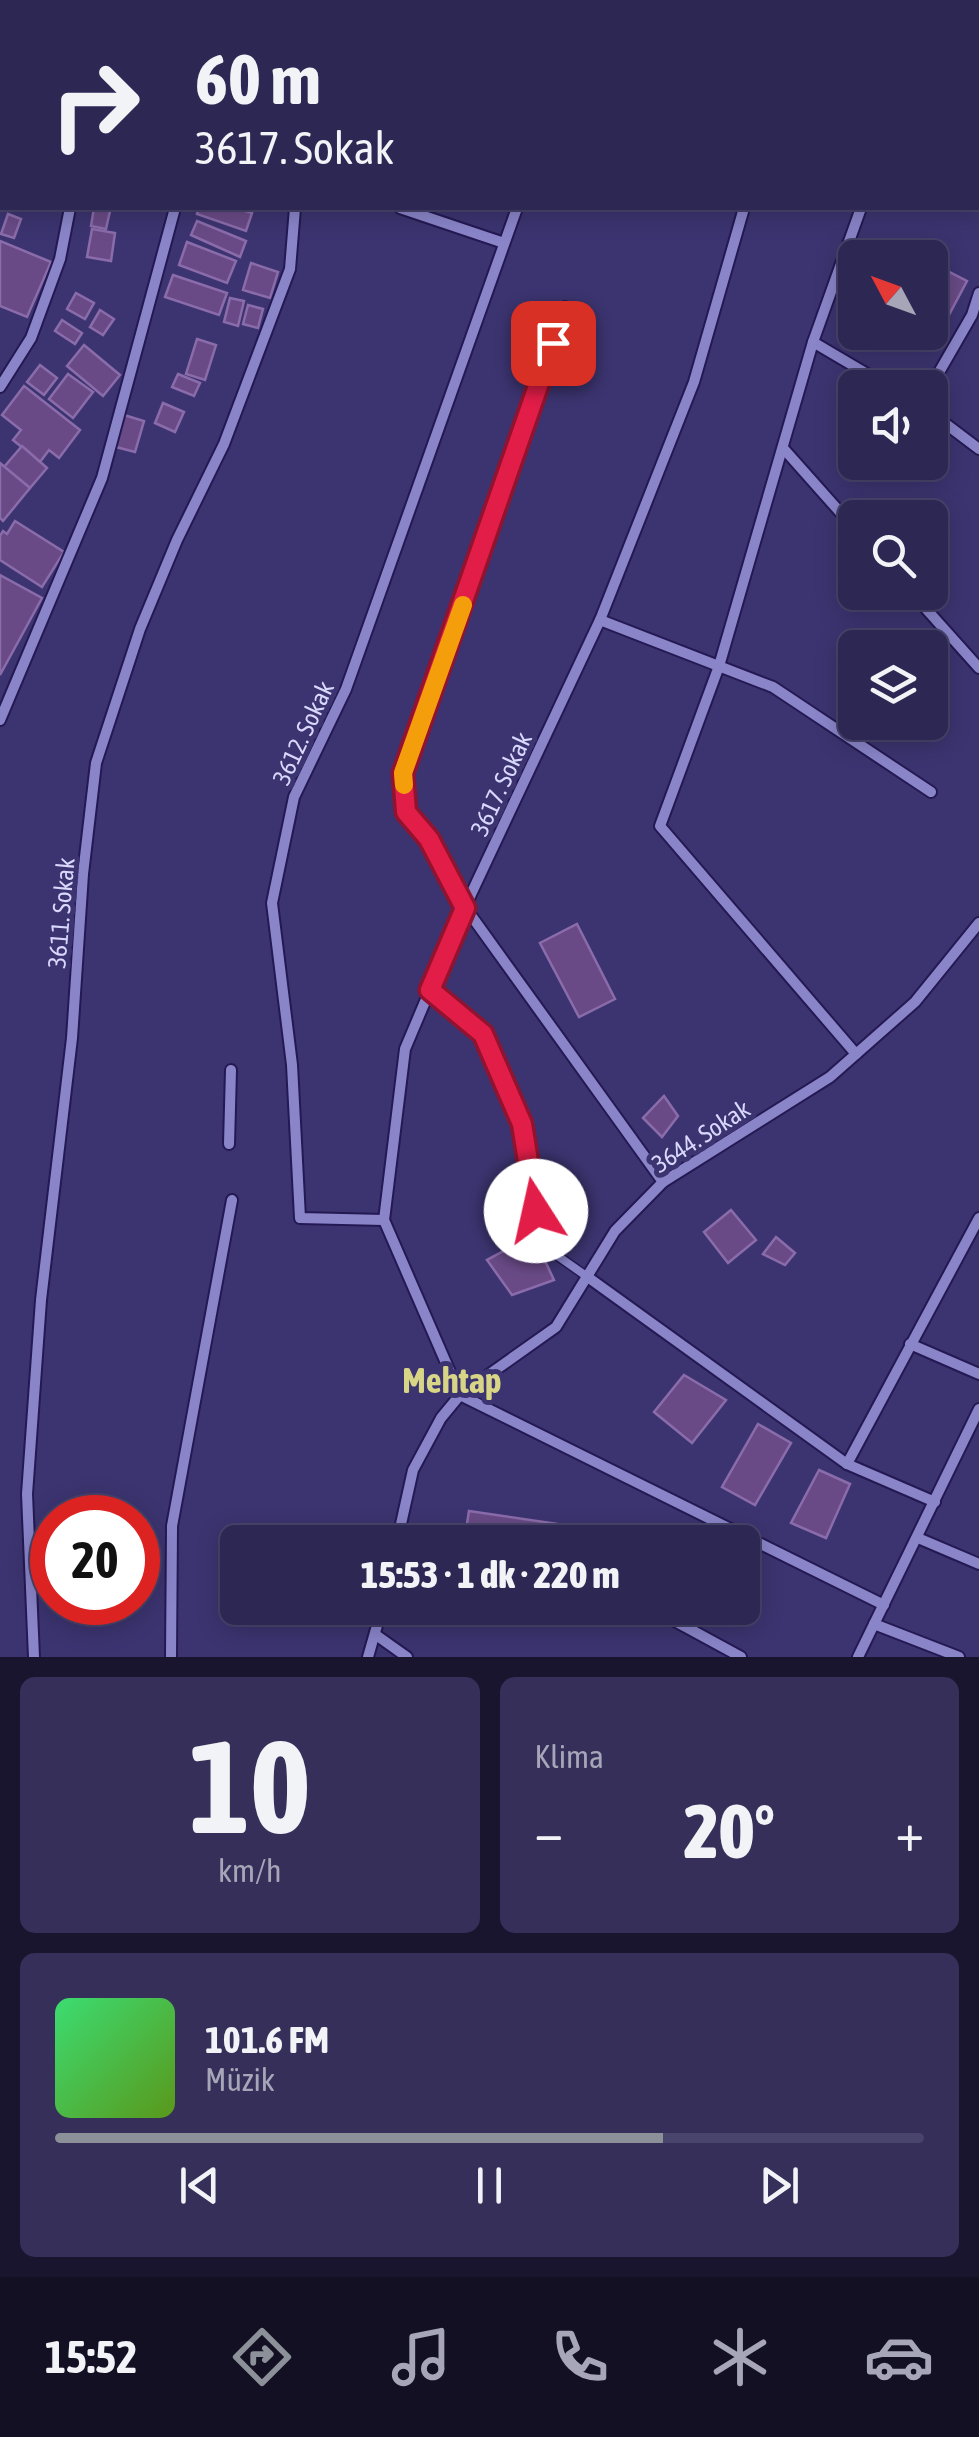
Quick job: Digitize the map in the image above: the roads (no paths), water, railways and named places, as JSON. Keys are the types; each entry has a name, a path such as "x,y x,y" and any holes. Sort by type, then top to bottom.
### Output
{"street":[{"path":"0,387 32,338 60,259 70,210"},
{"path":"0,720 102,478 174,210"},
{"name":"3611. Sokak","path":"34,1657 27,1494 37,1356 72,1038 83,874 96,763 140,629 176,540 224,444 290,270 295,210"},
{"path":"406,210 504,243"},
{"name":"3612. Sokak","path":"384,1220 300,1218 292,1065 272,903 294,797 346,689 516,210"},
{"name":"3617. Sokak","path":"384,1220 405,1049 465,908 600,620 694,382 743,210"},
{"path":"856,1054 660,826 719,666 813,342 860,210"},
{"path":"940,370 972,315 979,293"},
{"path":"564,307 403,773 406,812 429,839 465,908 664,1182"},
{"path":"813,342 860,370"},
{"path":"948,426 979,449"},
{"path":"783,448 838,510"},
{"path":"928,610 979,668"},
{"path":"600,620 773,687 931,792"},
{"name":"3644. Sokak","path":"460,1395 556,1327 615,1231 664,1182 830,1077 915,1002 979,923"},
{"path":"229,1144 231,1070"},
{"path":"171,1657 172,1526 232,1200"},
{"path":"847,1464 979,1218"},
{"path":"384,1220 460,1395 884,1606"},
{"path":"589,1278 847,1464 935,1502"},
{"path":"910,1344 979,1374"},
{"path":"400,1525 413,1470 441,1418 460,1395"},
{"path":"858,1657 979,1409"},
{"path":"918,1538 979,1564"},
{"path":"874,1624 959,1657"},
{"path":"368,1657 378,1625"},
{"path":"681,1625 740,1657"},
{"path":"376,1634 406,1657"}],"lane":[{"path":"430,990 483,1034 522,1124 536,1211 556,1254 589,1278"}],"district":[{"name":"Mehtap","path":"452,1380"}]}
